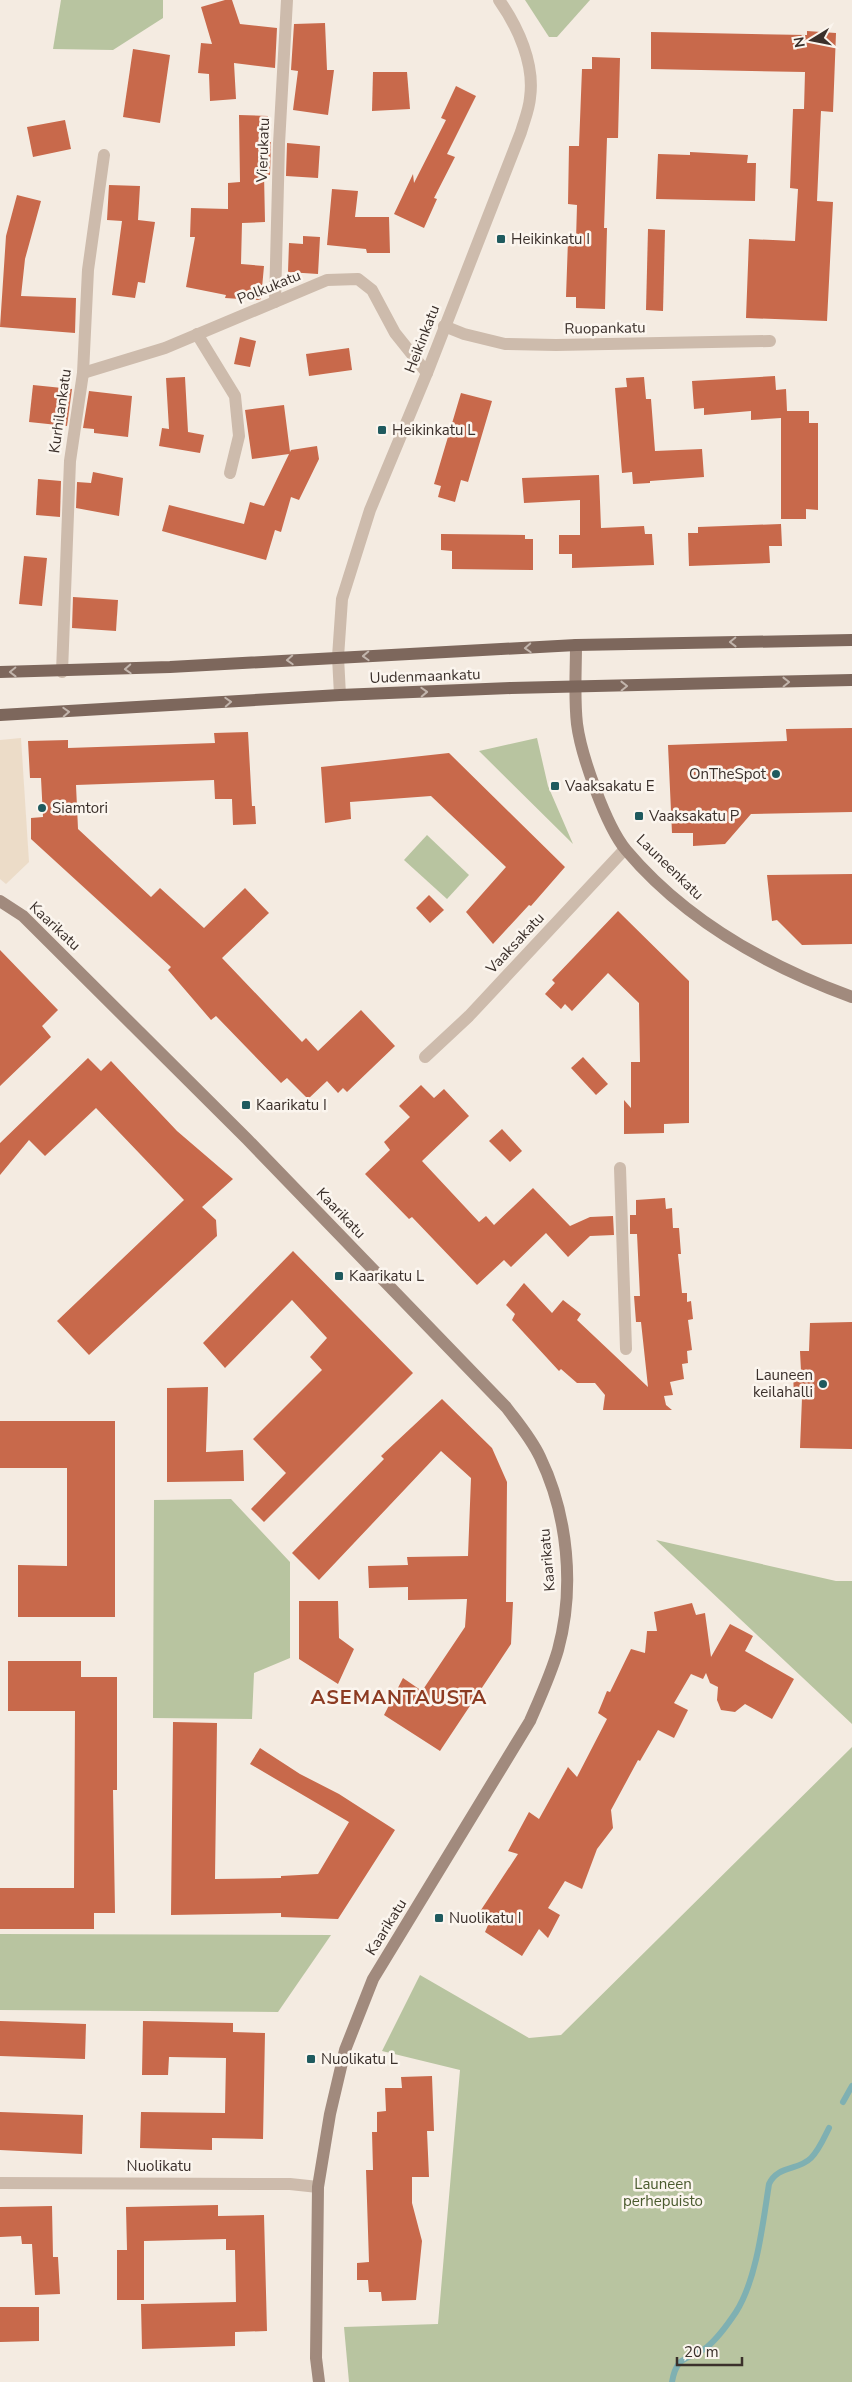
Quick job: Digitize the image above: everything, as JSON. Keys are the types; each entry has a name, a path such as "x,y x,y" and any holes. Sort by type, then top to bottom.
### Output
{"main road":[{"name":"Uudenmaankatu","path":"0,672 62,672 576,645 852,640"},
{"name":"Uudenmaankatu","path":"0,715 340,695 852,680"}],"street":[{"name":"Vierukatu","path":"275,302 278,154 287,0"},
{"name":"Heikinkatu","path":"340,695 338,657 345,590 370,510 427,373 521,132 530,98 529,68 514,22 499,0"},
{"name":"Kurhilankatu","path":"62,672 70,460 83,373 88,270 104,155"},
{"name":"Polkukatu","path":"83,373 164,348 327,280 358,279 372,290 395,333 427,373"},
{"name":"Ruopankatu","path":"444,326 464,334 505,344 556,346 770,341"},
{"path":"197,334 235,396 239,436 230,473"},
{"name":"Launeenkatu","path":"576,645 575,687 577,725 585,760 603,808 625,849 656,880 705,923 760,957 815,984 852,997"},
{"name":"Vaaksakatu","path":"425,1056 469,1016 625,849"},
{"name":"Kaarikatu","path":"0,901 23,916 240,1132 506,1406 526,1433 540,1457 551,1484 559,1514 568,1574 566,1608 558,1650 545,1687 530,1721 373,1980 345,2050 330,2114 318,2187 316,2358 319,2382"},
{"path":"620,1168 626,1349"},
{"name":"Nuolikatu","path":"0,2183 270,2183 318,2187"}],"green space":[{"path":"61,0 163,0 163,18 113,50 53,49"},
{"path":"525,0 590,0 557,37 549,37"},
{"path":"537,738 548,786 573,844 479,751"},
{"path":"427,835 469,875 447,899 404,860"},
{"path":"231,1499 290,1562 290,1658 254,1673 252,1719 153,1718 154,1500"},
{"path":"656,1540 836,1581 852,1581 852,1724"},
{"name":"Launeen perhepuisto","path":"852,1747 852,2382 349,2382 344,2327 438,2324 460,2070 382,2051 420,1975 529,2038 561,2035"},
{"path":"0,1934 331,1935 278,2012 0,2010"}],"shaded area":[{"path":"21,738 29,862 6,884 0,879 0,740"}],"building":[{"path":"225,0 232,0 240,24 277,28 275,68 234,63 236,99 210,101 209,74 198,73 201,43 212,44 201,7"},
{"path":"325,23 327,70 334,70 328,115 293,110 298,71 291,70 294,24"},
{"path":"807,31 836,33 833,112 821,111 817,201 833,202 827,321 746,318 749,239 795,241 798,189 790,188 793,109 804,109 805,72 651,69 651,32 807,35"},
{"path":"133,49 170,55 160,123 123,117"},
{"path":"592,57 620,58 618,138 607,138 604,228 607,228 605,309 576,308 576,297 566,297 568,240 576,240 577,205 568,204 569,146 579,146 582,69 592,69"},
{"path":"373,72 407,72 410,109 372,111"},
{"path":"456,86 476,96 447,154 455,157 434,198 437,199 424,228 394,214 413,174 414,183 446,120 441,118"},
{"path":"239,115 268,116 268,142 271,142 270,175 264,174 265,222 242,223 241,264 264,266 261,299 258,300 225,298 226,295 186,287 195,237 190,237 191,208 228,209 228,183 240,182"},
{"path":"65,120 71,149 33,157 27,127"},
{"path":"287,143 320,146 318,178 286,176"},
{"path":"690,152 748,155 747,163 756,163 755,201 656,199 658,154 690,155"},
{"path":"109,185 140,186 138,220 155,222 145,283 138,282 135,298 112,295 122,221 107,220"},
{"path":"332,189 358,191 355,217 389,217 390,253 367,253 366,249 327,245"},
{"path":"17,195 41,201 25,259 21,296 76,298 75,333 0,327 6,236"},
{"path":"648,229 665,230 663,311 646,310"},
{"path":"303,236 320,237 318,274 288,272 289,243 303,244"},
{"path":"240,337 256,341 250,367 234,364"},
{"path":"349,348 352,370 309,376 306,354"},
{"path":"775,376 776,390 786,389 787,411 809,411 809,423 818,423 818,510 806,509 806,519 781,519 781,418 751,420 751,411 704,415 704,408 694,409 692,381"},
{"path":"185,377 188,432 204,435 200,453 159,446 162,428 169,429 166,378"},
{"path":"644,377 646,399 651,399 655,451 702,449 704,477 633,484 632,472 622,473 615,388 627,387 626,378"},
{"path":"33,385 72,389 67,426 29,422"},
{"path":"89,391 132,396 128,437 94,433 94,429 83,428"},
{"path":"461,393 492,401 468,482 461,480 455,502 438,497 441,486 434,484"},
{"path":"284,405 290,452 291,450 317,446 319,459 299,500 291,497 281,532 275,530 266,560 162,531 169,505 244,524 250,502 264,506 289,454 252,459 245,410"},
{"path":"93,472 123,478 119,516 76,508 77,482 91,483"},
{"path":"599,475 601,528 644,526 645,534 652,534 654,565 572,568 572,554 559,554 559,535 580,535 580,500 524,503 522,478"},
{"path":"38,479 61,481 60,517 36,515"},
{"path":"781,524 782,546 769,546 770,563 689,566 688,533 698,533 698,527"},
{"path":"441,534 525,535 525,539 533,539 533,570 452,569 452,551 441,550"},
{"path":"24,556 47,558 42,606 19,604"},
{"path":"73,597 118,600 116,631 72,628"},
{"path":"852,728 852,812 751,814 725,844 693,846 693,833 672,833 668,745 787,741 786,729"},
{"path":"248,732 252,806 255,806 256,824 233,825 232,799 215,799 214,780 76,785 78,829 151,897 160,888 204,928 245,888 269,913 222,958 302,1042 306,1038 318,1051 361,1010 395,1046 347,1092 343,1088 338,1093 327,1081 308,1099 287,1078 281,1083 216,1016 211,1020 168,970 171,967 31,839 31,818 43,817 41,778 30,778 28,741 68,740 68,748 215,743 214,733"},
{"path":"449,753 565,867 531,906 529,905 493,944 466,912 506,867 431,796 350,802 351,819 325,823 321,767"},
{"path":"852,874 852,944 802,945 777,920 772,921 767,875"},
{"path":"429,895 444,910 430,923 416,908"},
{"path":"618,911 689,981 689,1123 664,1124 664,1133 624,1134 624,1100 631,1108 631,1062 640,1062 639,1003 608,973 572,1011 565,1004 561,1009 545,994 555,983 552,980"},
{"path":"0,950 58,1010 42,1026 51,1037 0,1086"},
{"path":"583,1057 608,1084 596,1095 571,1068"},
{"path":"88,1058 101,1071 111,1061 177,1131 233,1179 202,1207 216,1220 217,1236 89,1355 57,1321 184,1200 96,1108 45,1156 29,1140 0,1175 0,1143"},
{"path":"421,1085 434,1098 444,1089 469,1116 422,1161 479,1222 486,1216 494,1225 533,1188 570,1226 590,1217 613,1216 614,1235 590,1236 568,1257 546,1233 511,1267 504,1260 477,1285 412,1217 409,1219 365,1174 390,1150 384,1142 410,1117 399,1106"},
{"path":"502,1129 522,1151 510,1162 489,1141"},
{"path":"665,1198 666,1209 672,1208 673,1228 679,1228 681,1254 678,1254 682,1293 687,1293 687,1302 691,1301 693,1319 688,1320 692,1350 687,1351 688,1363 682,1364 684,1379 670,1382 673,1395 664,1396 666,1405 672,1410 603,1410 605,1395 595,1383 577,1383 561,1369 559,1371 512,1320 515,1314 506,1305 524,1283 552,1313 563,1300 581,1314 577,1320 648,1387 641,1322 636,1322 634,1296 640,1296 637,1234 630,1234 630,1215 636,1215 636,1200"},
{"path":"293,1251 413,1373 264,1522 251,1509 286,1473 253,1439 322,1370 310,1357 327,1338 292,1300 225,1368 203,1343"},
{"name":"Launeen keilahalli","path":"852,1322 852,1449 800,1448 802,1398 794,1398 793,1371 801,1371 800,1351 809,1351 810,1323"},
{"path":"208,1387 206,1452 243,1450 244,1481 167,1482 167,1388"},
{"path":"442,1399 492,1448 507,1482 506,1602 513,1602 511,1644 440,1751 384,1715 403,1678 422,1691 465,1627 467,1599 408,1600 408,1587 369,1588 368,1566 408,1565 407,1557 468,1556 471,1478 441,1451 319,1580 292,1553 384,1459 381,1456"},
{"path":"0,1421 115,1421 115,1617 18,1617 18,1565 67,1566 67,1468 0,1468"},
{"path":"299,1601 338,1601 339,1638 354,1649 338,1684 299,1659"},
{"path":"692,1603 696,1615 705,1613 711,1657 730,1624 753,1636 745,1651 794,1679 772,1719 745,1704 735,1712 721,1710 717,1700 718,1687 710,1683 706,1673 703,1679 691,1674 674,1703 688,1710 674,1738 658,1730 640,1761 638,1760 611,1810 613,1828 597,1849 582,1889 565,1881 548,1908 560,1915 548,1938 539,1929 522,1956 485,1932 491,1918 479,1913 518,1854 508,1851 529,1812 539,1819 568,1767 577,1777 607,1719 598,1713 607,1691 610,1692 631,1649 645,1653 647,1631 657,1631 654,1612"},
{"path":"8,1661 81,1661 81,1677 117,1677 117,1790 113,1790 115,1913 94,1913 94,1929 0,1929 0,1888 74,1888 75,1711 8,1711"},
{"path":"173,1722 217,1723 215,1879 281,1878 281,1876 318,1874 349,1822 250,1764 260,1748 300,1774 339,1794 395,1830 338,1919 281,1917 281,1913 171,1915"},
{"path":"0,2021 86,2024 85,2059 0,2056"},
{"path":"143,2021 233,2023 233,2032 265,2033 263,2139 212,2138 212,2150 140,2148 141,2112 225,2113 226,2058 169,2057 168,2075 142,2075"},
{"path":"432,2076 434,2131 427,2131 429,2177 412,2177 412,2203 422,2241 416,2300 382,2301 381,2292 369,2292 368,2280 357,2280 357,2263 369,2262 366,2170 373,2170 372,2132 377,2132 377,2112 386,2111 385,2088 402,2088 401,2077"},
{"path":"0,2112 83,2115 82,2154 0,2150"},
{"path":"218,2205 218,2216 264,2215 267,2331 235,2332 235,2346 142,2349 141,2304 236,2302 235,2250 226,2250 226,2239 144,2241 144,2300 117,2300 117,2250 127,2250 126,2207"},
{"path":"52,2206 53,2257 58,2257 60,2294 35,2295 32,2244 22,2244 21,2236 0,2237 0,2207"},
{"path":"0,2307 39,2307 39,2341 0,2342"}],"waterway":[{"path":"843,2102 852,2086"},
{"path":"672,2382 680,2362 707,2347 723,2331 743,2299 758,2250 769,2184 778,2174 811,2158 819,2148 829,2128"}],"place":[{"name":"Heikinkatu I","path":"501,239"},
{"name":"Heikinkatu L","path":"382,430"},
{"name":"OnTheSpot","path":"776,774"},
{"name":"Vaaksakatu E","path":"555,786"},
{"name":"Siamtori","path":"42,808"},
{"name":"Vaaksakatu P","path":"639,816"},
{"name":"Kaarikatu I","path":"246,1105"},
{"name":"Kaarikatu L","path":"339,1276"},
{"name":"Launeen keilahalli","path":"823,1384"},
{"name":"Nuolikatu I","path":"439,1918"},
{"name":"Nuolikatu L","path":"311,2059"}],"district":[{"name":"ASEMANTAUSTA","path":"399,1697"}]}
